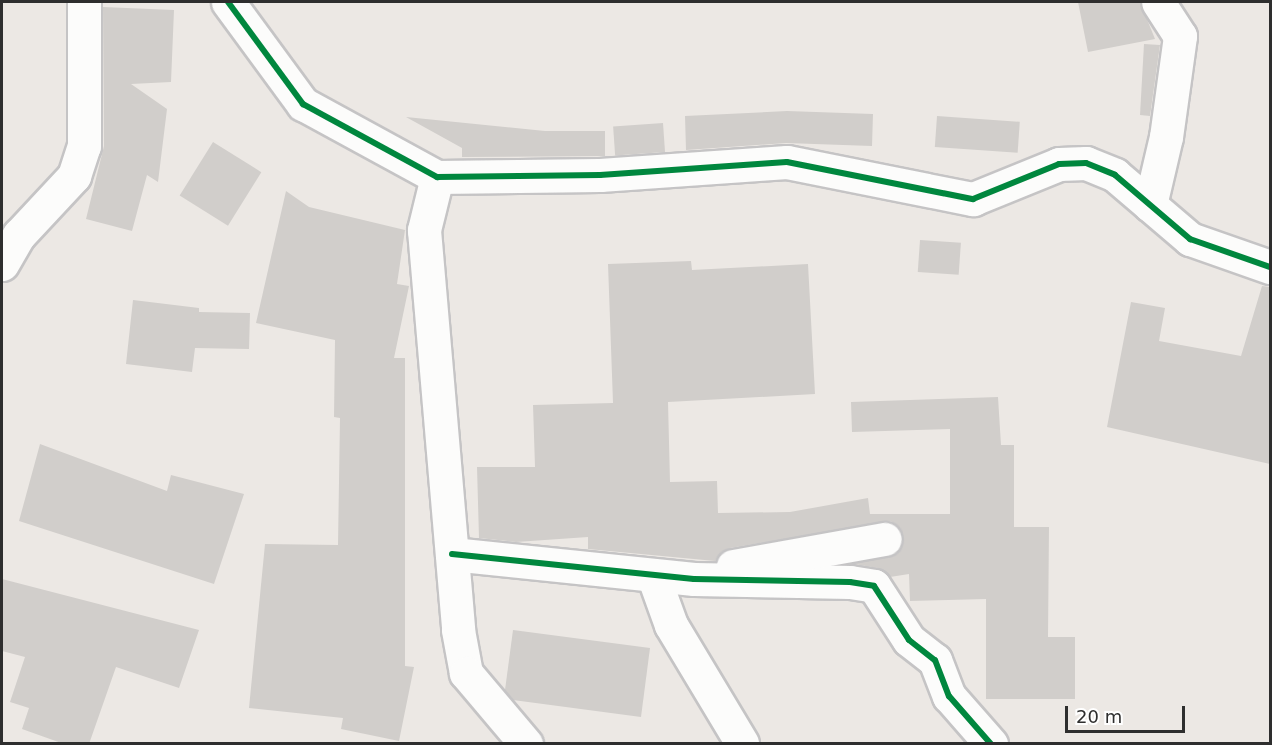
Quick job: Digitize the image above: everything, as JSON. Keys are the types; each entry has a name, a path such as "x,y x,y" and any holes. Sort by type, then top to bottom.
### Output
{"street":[{"path":"2,264 19,235 74,176 84,146 84,2"},
{"path":"228,2 303,104 437,177 600,175 787,162 973,199 1059,164 1086,163 1115,175 1190,239 1270,267"},
{"path":"1150,205 1166,137 1180,36 1158,2"},
{"path":"437,177 424,230 452,554 466,673 526,744"},
{"path":"694,579 743,563 885,539"},
{"path":"452,554 694,579 850,582 874,586 909,640 935,660 949,696 990,744"},
{"path":"653,575 671,625 742,742"}],"building":[{"path":"1078,2 1140,2 1155,39 1088,52"},
{"path":"103,7 174,10 171,82 131,84 167,109 158,182 147,175 132,231 86,219 104,146"},
{"path":"1144,44 1160,45 1150,116 1140,115"},
{"path":"787,111 873,114 872,146 786,143 686,150 685,116"},
{"path":"937,116 1020,122 1018,153 935,147"},
{"path":"406,117 545,131 605,131 605,156 462,157 462,148"},
{"path":"663,123 665,152 615,155 613,126"},
{"path":"213,142 261,172 228,226 180,195"},
{"path":"286,191 309,207 405,230 397,284 409,286 394,358 405,358 405,666 414,667 399,741 341,729 343,718 249,708 265,544 338,545 340,418 334,417 335,340 256,323"},
{"path":"920,240 961,243 959,275 918,272"},
{"path":"691,261 692,270 808,264 815,394 668,402 670,482 717,481 718,513 790,512 868,498 870,514 950,514 950,429 852,432 851,402 998,397 1001,445 1014,445 1014,527 1049,527 1048,637 1075,637 1075,699 986,699 986,599 910,601 909,574 890,577 878,568 854,564 897,553 903,535 891,521 730,548 715,561 588,549 588,537 516,542 479,538 477,467 535,467 533,405 613,403 608,264"},
{"path":"1262,286 1270,287 1270,464 1107,427 1131,302 1165,308 1159,341 1241,356"},
{"path":"133,300 199,308 199,312 250,313 249,349 195,348 192,372 126,364"},
{"path":"40,444 167,491 171,475 244,494 214,584 19,521"},
{"path":"2,579 199,630 179,688 116,667 89,744 64,744 22,729 29,708 10,702 25,657 2,651"},
{"path":"513,630 650,648 641,717 513,700 505,690"}],"cycle path":[{"path":"228,2 303,104 437,177 600,175 787,162 973,199 1059,164 1086,163 1115,175 1190,239 1270,267"},
{"path":"452,554 694,579 850,582 874,586 909,640 935,660 949,696 991,744"}]}
